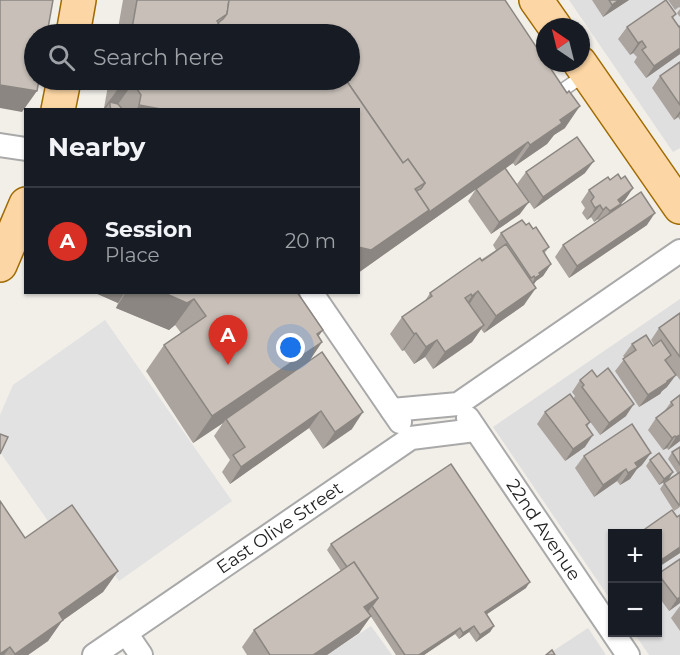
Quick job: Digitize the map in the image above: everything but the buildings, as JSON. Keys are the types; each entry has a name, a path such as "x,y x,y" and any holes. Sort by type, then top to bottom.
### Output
{"main road":[{"path":"75,24 79,0"},
{"path":"536,0 549,18"},
{"path":"587,72 680,207"},
{"path":"58,108 62,90"},
{"path":"0,265 24,209"}],"street":[{"path":"0,145 24,149"},
{"path":"392,410 459,404 680,251"},
{"path":"312,294 411,438"},
{"name":"22nd Avenue","path":"459,404 628,655"},
{"name":"East Olive Street","path":"94,655 411,438 476,430"},
{"path":"126,633 141,655"}],"lane":[{"path":"545,102 579,72"}],"shaded area":[{"path":"569,0 680,0 680,148 673,152 590,31 590,18 581,18"},
{"path":"680,299 680,655 649,655 637,637 662,637 662,529 608,529 608,596 493,427"},
{"path":"105,320 232,501 119,581 68,508 48,521 0,452 0,415 13,385"},
{"path":"371,626 392,655 327,655"},
{"path":"588,628 606,655 547,655"}],"place":[{"name":"Session","path":"228,365"}]}
